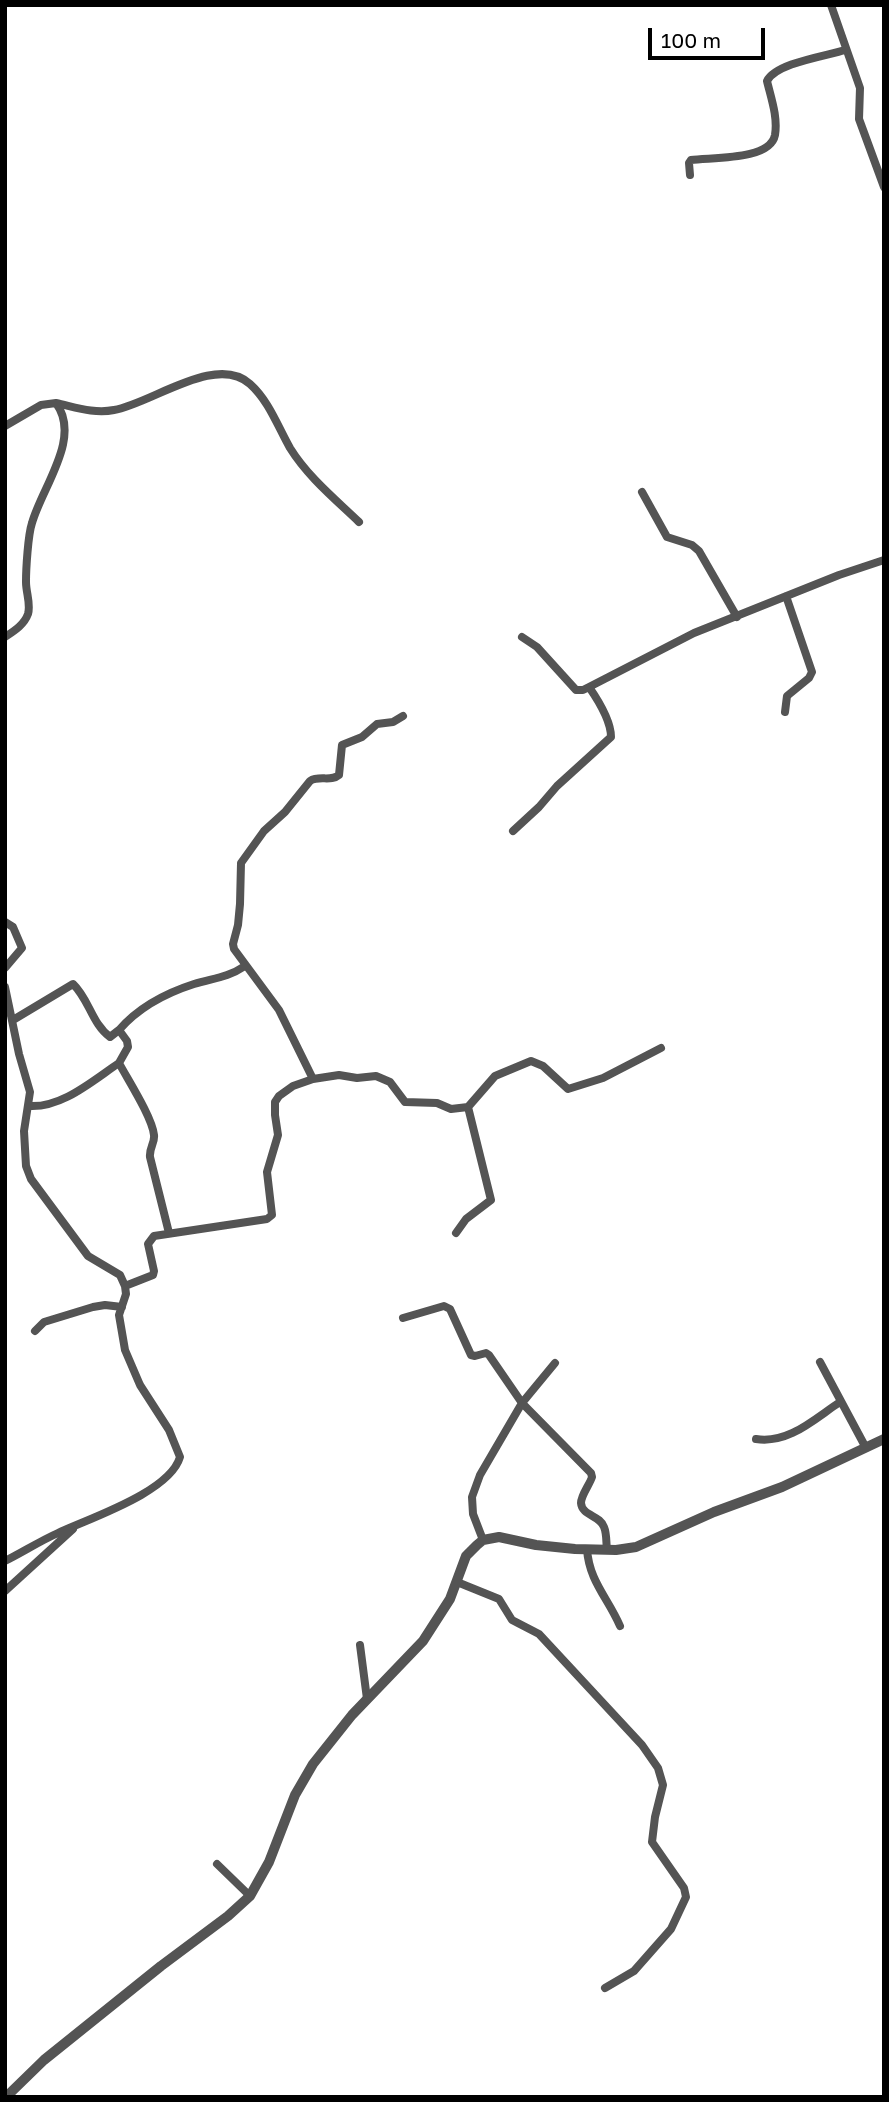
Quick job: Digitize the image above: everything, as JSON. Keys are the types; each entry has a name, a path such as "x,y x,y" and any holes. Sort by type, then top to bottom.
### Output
{"street":[{"path":"831,5 860,89 859,119 884,187"},
{"path":"690,175 691,160 757,152 773,140 775,116 768,80 772,73 845,50"},
{"path":"5,426 41,405 56,403 92,411 111,411 190,381 223,374 239,377 250,384 259,395 275,418 290,448 312,478 359,522"},
{"path":"5,636 27,617 29,607 26,583 31,526 57,465 66,432 65,418 56,403"},
{"path":"642,492 667,537 692,545 699,551 737,617"},
{"path":"522,637 537,647 576,690 583,690 694,633 884,560"},
{"path":"785,712 787,696 812,672 786,596"},
{"path":"513,831 611,737 607,721 589,687"},
{"path":"313,1079 279,1010 254,973 245,966 233,944 238,925 239,881 243,859 264,831 285,812 310,781 315,778 337,777 341,768 342,745 360,738 377,724 393,722 403,716"},
{"path":"5,922 13,927 22,948 5,968"},
{"path":"13,1020 73,984 103,1031 110,1037 147,1005 189,986 231,975 245,966"},
{"path":"5,987 30,1093 24,1130 26,1166 31,1180 88,1256 120,1275 125,1286 119,1315 125,1350 132,1368 169,1430 180,1457 172,1473 130,1502 81,1522 5,1561"},
{"path":"29,1106 49,1105 71,1095 118,1063 128,1047 119,1030"},
{"path":"125,1286 153,1275 149,1241 158,1234 267,1219 272,1215 267,1172 278,1135 275,1102 293,1086 313,1079 339,1075 357,1078 376,1076 390,1082 405,1102 437,1103 451,1109 468,1107 495,1076 531,1061 543,1066 568,1089 574,1089 662,1048"},
{"path":"118,1063 152,1126 154,1141 150,1147 150,1157 169,1233"},
{"path":"456,1233 466,1219 491,1200 468,1107"},
{"path":"403,1318 447,1306 471,1355 489,1355 522,1403 591,1473 593,1477 581,1499 581,1506 605,1527 607,1550"},
{"path":"35,1331 44,1322 93,1307 122,1307"},
{"path":"821,1362 866,1448"},
{"path":"483,1540 472,1514 472,1497 480,1475 522,1403 555,1363"},
{"path":"756,1439 768,1441 791,1435 840,1402"},
{"path":"6,2097 44,2060 250,1896 270,1862 295,1795 313,1763 367,1699 423,1641 450,1599 466,1556 483,1540 499,1537 536,1545 607,1550 636,1546 714,1512 782,1487 884,1439"},
{"path":"5,1591 81,1522"},
{"path":"587,1549 593,1580 611,1606 620,1626"},
{"path":"457,1582 499,1599 512,1620 539,1634 642,1745 661,1776 663,1785 652,1842 684,1888 686,1896 676,1922 642,1963 634,1971 605,1988"},
{"path":"360,1645 367,1699"},
{"path":"217,1864 250,1896"}]}
